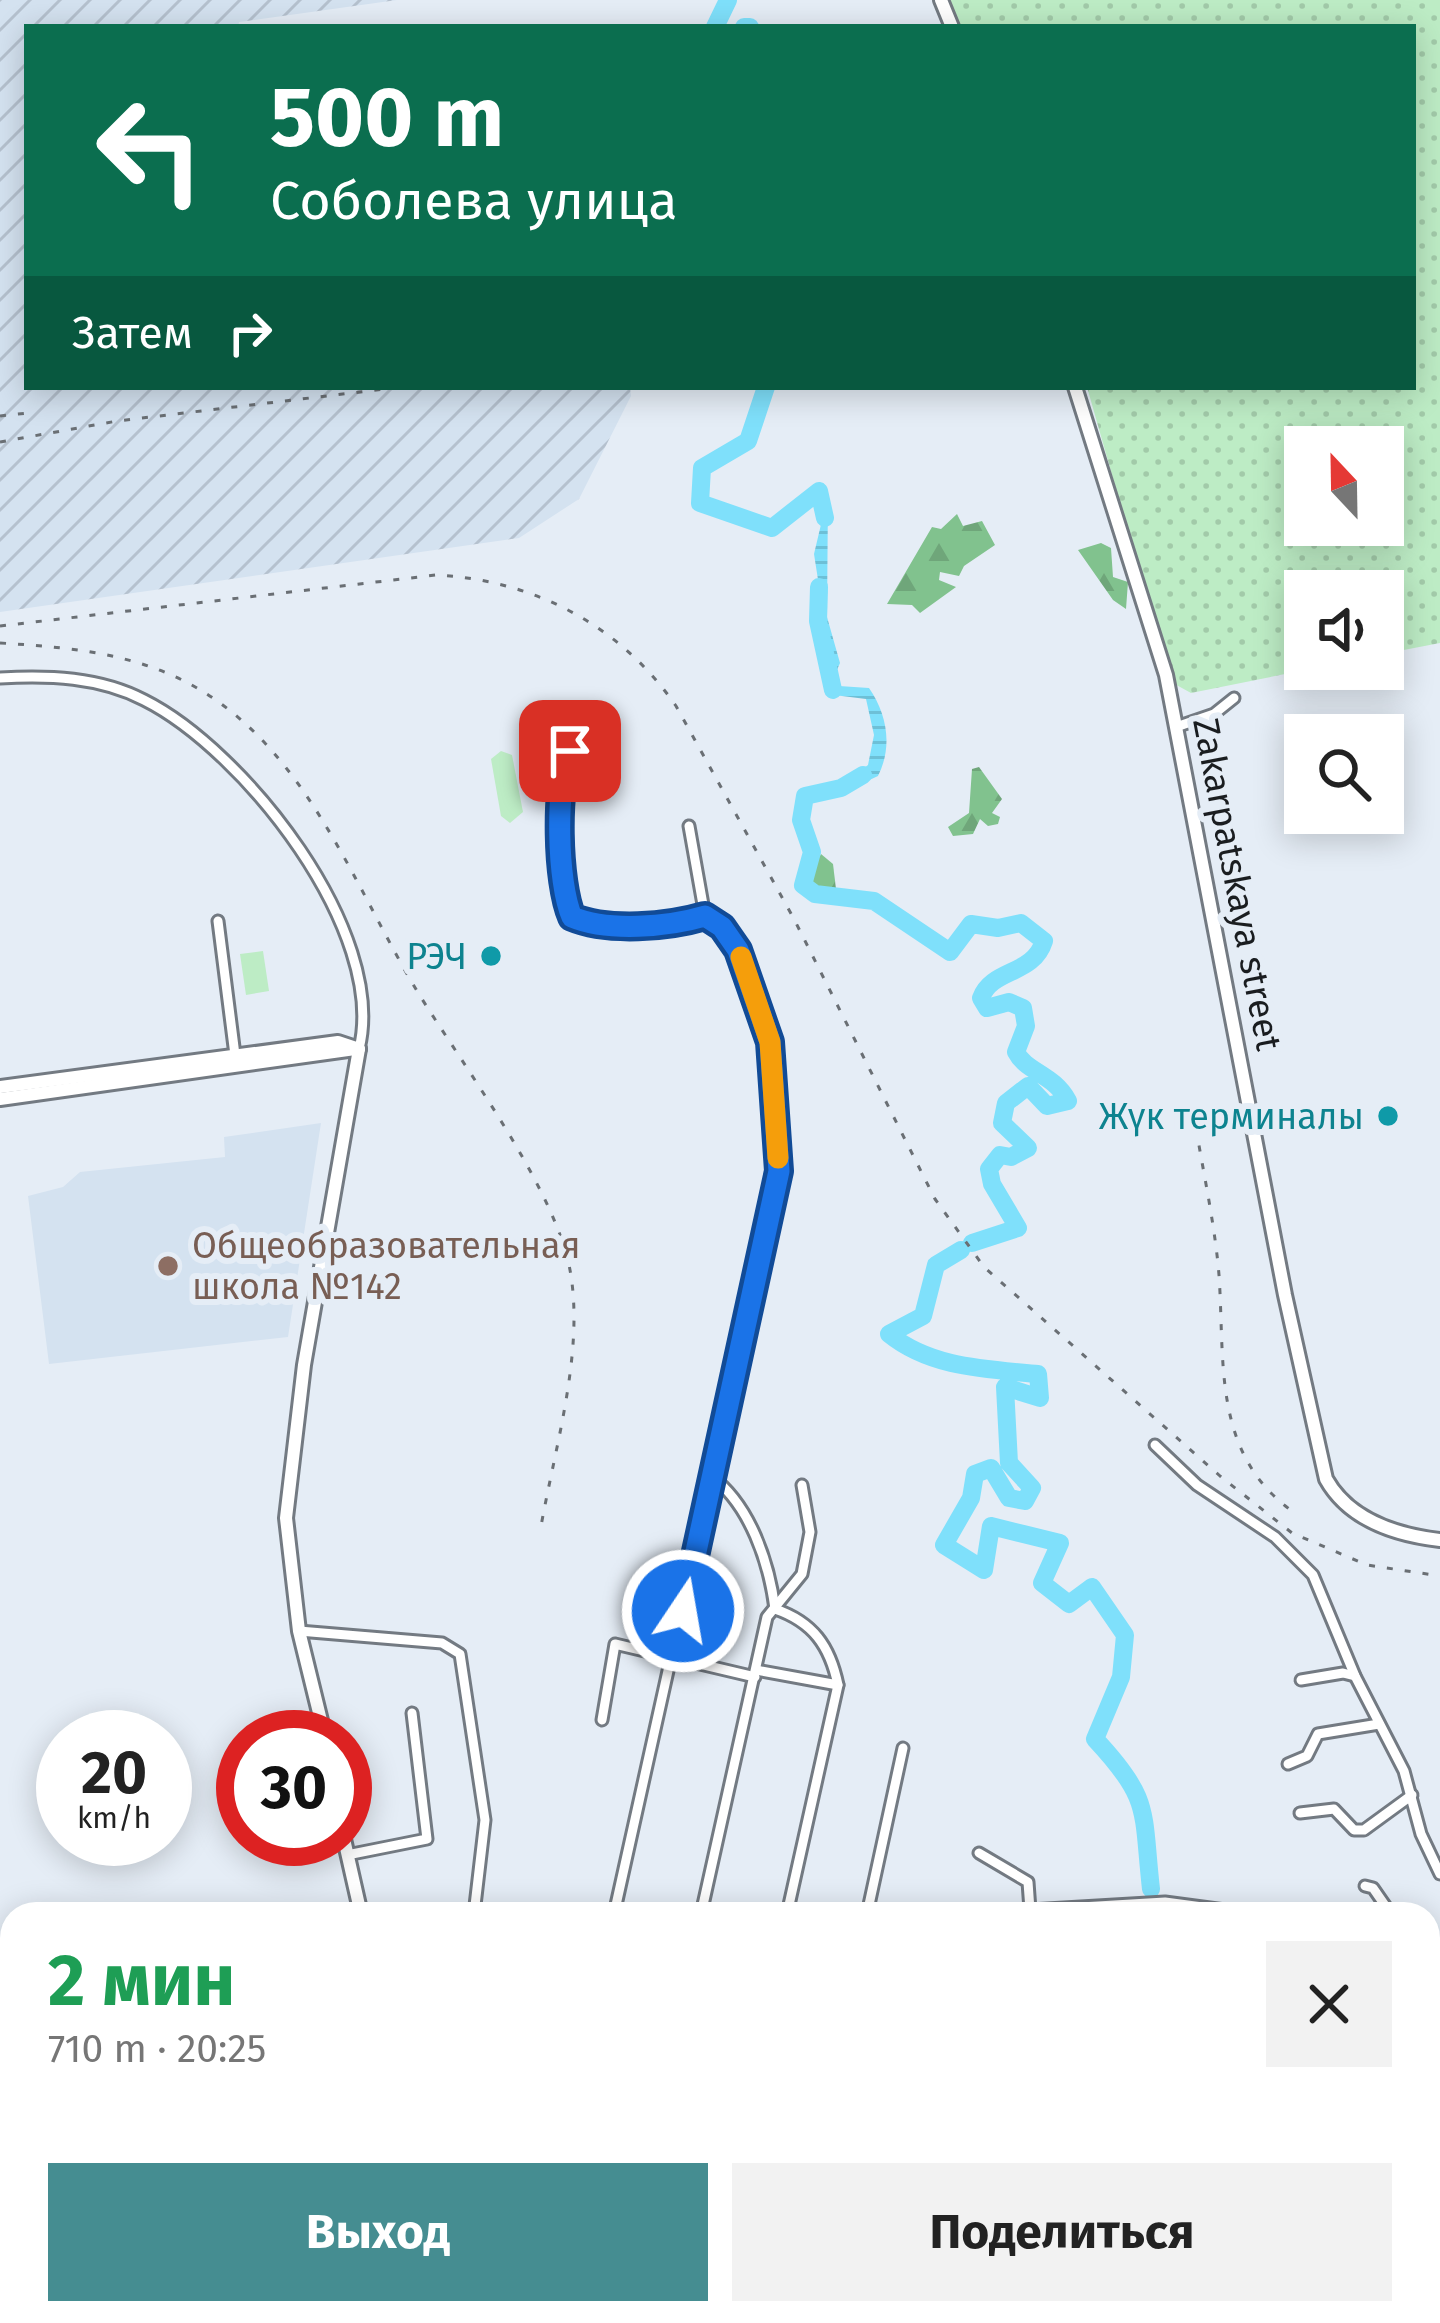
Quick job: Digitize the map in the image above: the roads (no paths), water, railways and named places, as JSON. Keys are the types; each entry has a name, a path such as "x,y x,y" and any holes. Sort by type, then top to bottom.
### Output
{"street":[{"name":"Zakarpatskaya street","path":"1076,390 1166,675 1285,1295 1326,1479 1340,1500 1367,1519 1440,1540"},
{"path":"0,678 72,679 122,690 217,751 312,868 363,994 366,1019 304,1365 286,1518 298,1631 318,1710"},
{"path":"1176,727 1214,714 1234,698"},
{"path":"570,751 561,771 564,888 572,917 602,924 680,922 705,916"},
{"path":"617,1902 779,1171 770,1042 738,950 722,927 705,916 688,826"},
{"path":"218,921 235,1055"},
{"path":"0,1087 338,1042 359,1048"},
{"path":"0,1099 359,1048"},
{"path":"1155,1445 1198,1485 1303,1562 1321,1590 1355,1676 1412,1795 1421,1834 1440,1874"},
{"path":"711,1476 739,1506 767,1564 775,1609"},
{"path":"703,1902 766,1617 802,1574 810,1532 802,1485"},
{"path":"775,1609 797,1615 814,1630 833,1661 838,1685 790,1902"},
{"path":"298,1631 442,1643 460,1654 485,1820 475,1902"},
{"path":"602,1720 615,1644 838,1685"},
{"path":"1301,1680 1342,1672 1355,1676"},
{"path":"372,1850 428,1839 412,1713"},
{"path":"1288,1764 1307,1756 1318,1734 1379,1724"},
{"path":"870,1902 903,1748"},
{"path":"1300,1813 1334,1809 1354,1830 1364,1831 1412,1795"},
{"path":"979,1853 1028,1882 1027,1902"},
{"path":"350,1866 358,1902"},
{"path":"1365,1886 1373,1888 1383,1902"}],"water":[{"path":"828,494 827,617 840,663 833,679 839,686 869,688 886,731 878,776 846,791 844,783 868,765 874,735 866,699 834,695 828,688 829,650 814,554 823,516 817,503"}],"waterway":[{"path":"716,24 728,0"},
{"path":"765,390 748,441 702,468 700,503 772,528 819,491 825,518"},
{"path":"819,587 818,621 833,690"},
{"path":"863,775 841,788 805,796 801,820 812,852 803,885 815,894 874,901 950,952 971,924 998,928 1021,923 1044,941 1031,960 994,981 981,998 987,1008 1009,1002 1023,1008 1026,1026 1016,1052 1068,1101 1047,1106 1028,1086 1006,1103 1002,1123 1028,1148 1011,1157 1000,1155 989,1169 992,1184 1018,1228 972,1243"},
{"path":"961,1250 936,1265 923,1316 889,1334 941,1360 1038,1374 1040,1398 1005,1387 1009,1463 1032,1488 1025,1501 1009,1498 991,1468 975,1474 971,1498 944,1545 984,1570 991,1526 1060,1543 1042,1583 1069,1604 1092,1587 1125,1635 1121,1677 1095,1739 1127,1777 1141,1807 1151,1889"}],"railway":[{"path":"0,442 117,421 377,390"},
{"path":"0,416 28,413"},
{"path":"0,626 436,575 507,586 540,597 601,630 654,677 676,706 794,919 935,1199 984,1267 1220,1476 1292,1533 1367,1565 1440,1576"},
{"path":"0,643 117,657 198,689 256,734 285,766 333,838 417,991 527,1165 561,1237 570,1270 574,1334 540,1532"},
{"path":"1196,1128 1217,1257 1224,1373 1235,1434 1266,1488 1292,1511"}],"place":[{"name":"РЭЧ","path":"491,956"},
{"name":"Жүк терминалы","path":"1388,1116"},
{"name":"Общеобразовательная школа №142","path":"168,1266"}]}
